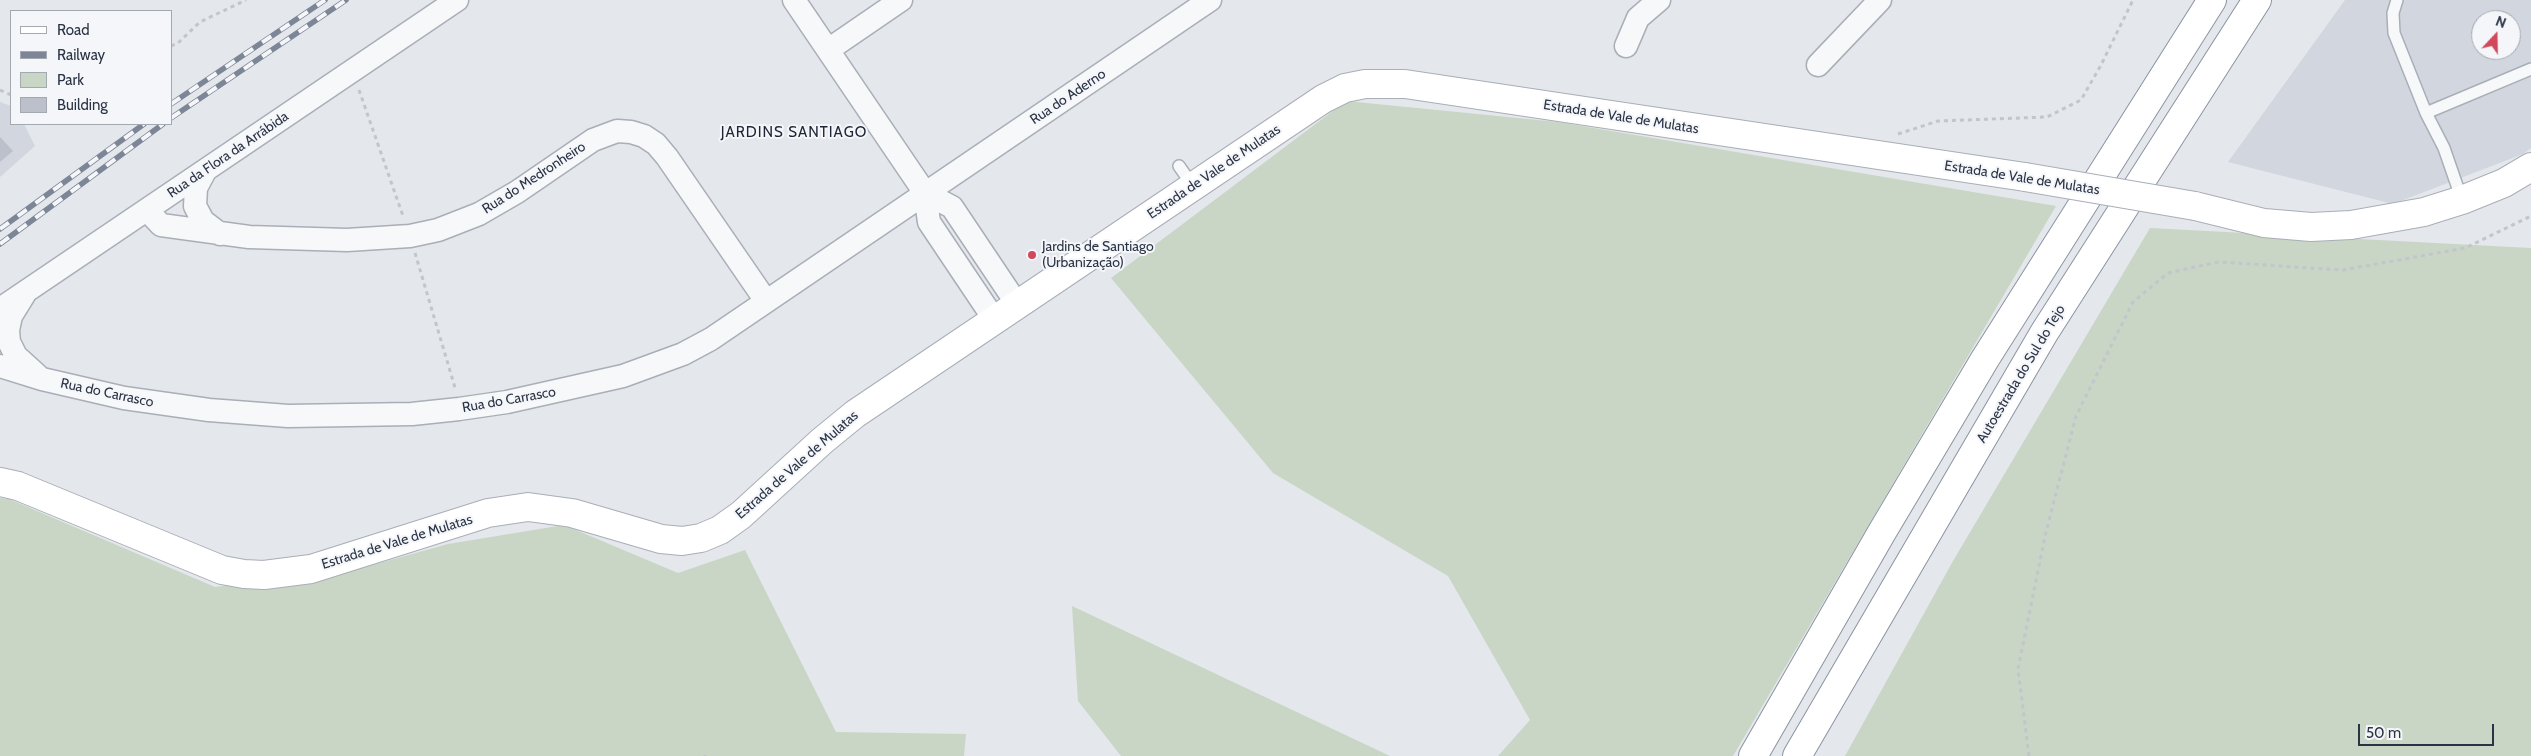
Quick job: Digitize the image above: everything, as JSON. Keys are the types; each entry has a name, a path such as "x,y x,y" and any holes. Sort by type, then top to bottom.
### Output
{"main road":[{"path":"1753,756 1882,532 1985,359 2212,0"},
{"name":"Autoestrada do Sul do Tejo","path":"1796,756 2044,333 2257,0"},
{"name":"Estrada de Vale de Mulatas","path":"0,482 18,486 222,570 244,574 264,575 311,569 488,513 528,507 572,512 661,539 682,541 701,538 720,530 741,515 822,441 855,414 1018,304 1186,176 1344,88 1386,82 2025,177 2195,206 2264,223 2311,226 2388,220 2424,212 2462,200 2504,183 2531,167"}],"street":[{"name":"Rua da Flora da Arrábida","path":"0,309 457,0"},
{"path":"794,0 925,193 929,222 994,319"},
{"path":"828,50 901,0"},
{"name":"Rua do Aderno","path":"925,193 1210,0"},
{"path":"1626,46 1638,18 1659,0"},
{"path":"1818,65 1880,0"},
{"name":"Rua do Medronheiro","path":"147,210 161,225 220,234 314,240 367,240 410,236 438,230 479,214 517,192 594,140 617,132 631,132 644,136 656,144 667,156 766,301"},
{"path":"205,171 196,188 195,206 203,220 220,234"},
{"path":"925,193 952,207 1018,304"},
{"name":"Rua do Carrasco","path":"0,366 42,379 124,398 251,415 325,417 412,414 459,409 549,393 623,376 683,354 711,339 925,193"},
{"path":"974,289 997,274"},
{"name":"Rua do Carrasco","path":"29,290 11,316 8,330 9,342 16,356 42,379"}],"lane":[{"path":"2398,0 2393,13 2394,33 2426,113 2444,148 2462,200"},
{"path":"2426,113 2531,69"}],"path":[{"path":"172,46 178,43 200,22 246,0"},
{"path":"1893,136 1938,121 2046,117 2081,100 2133,0"},
{"path":"352,71 410,236 455,384 459,409"},
{"path":"2028,756 2018,669 2046,532 2076,416 2134,302 2168,273 2218,262 2343,270 2465,248 2531,216"}],"shaded area":[{"path":"2345,0 2531,0 2531,148 2523,154 2393,204 2228,162"},
{"path":"0,102 10,106 10,125 24,125 35,146 0,177"}],"green space":[{"path":"1346,101 1558,122 2056,206 1733,756 1498,756 1530,720 1448,576 1273,473 1111,278"},
{"path":"2150,228 2531,248 2531,756 1845,756 1953,561"},
{"path":"0,498 9,499 215,587 358,569 448,544 564,525 678,573 745,550 836,732 966,734 964,756 0,756"},
{"path":"1072,606 1390,756 1121,756 1078,701"}],"building":[{"path":"0,137 13,151 0,162"}],"railway":[{"path":"172,103 325,0"},
{"path":"172,117 346,0"},
{"path":"0,229 143,125"},
{"path":"0,244 162,125"}],"place":[{"name":"Jardins de Santiago (Urbanização)","path":"1032,255"}],"district":[{"name":"JARDINS SANTIAGO","path":"794,133"}]}
